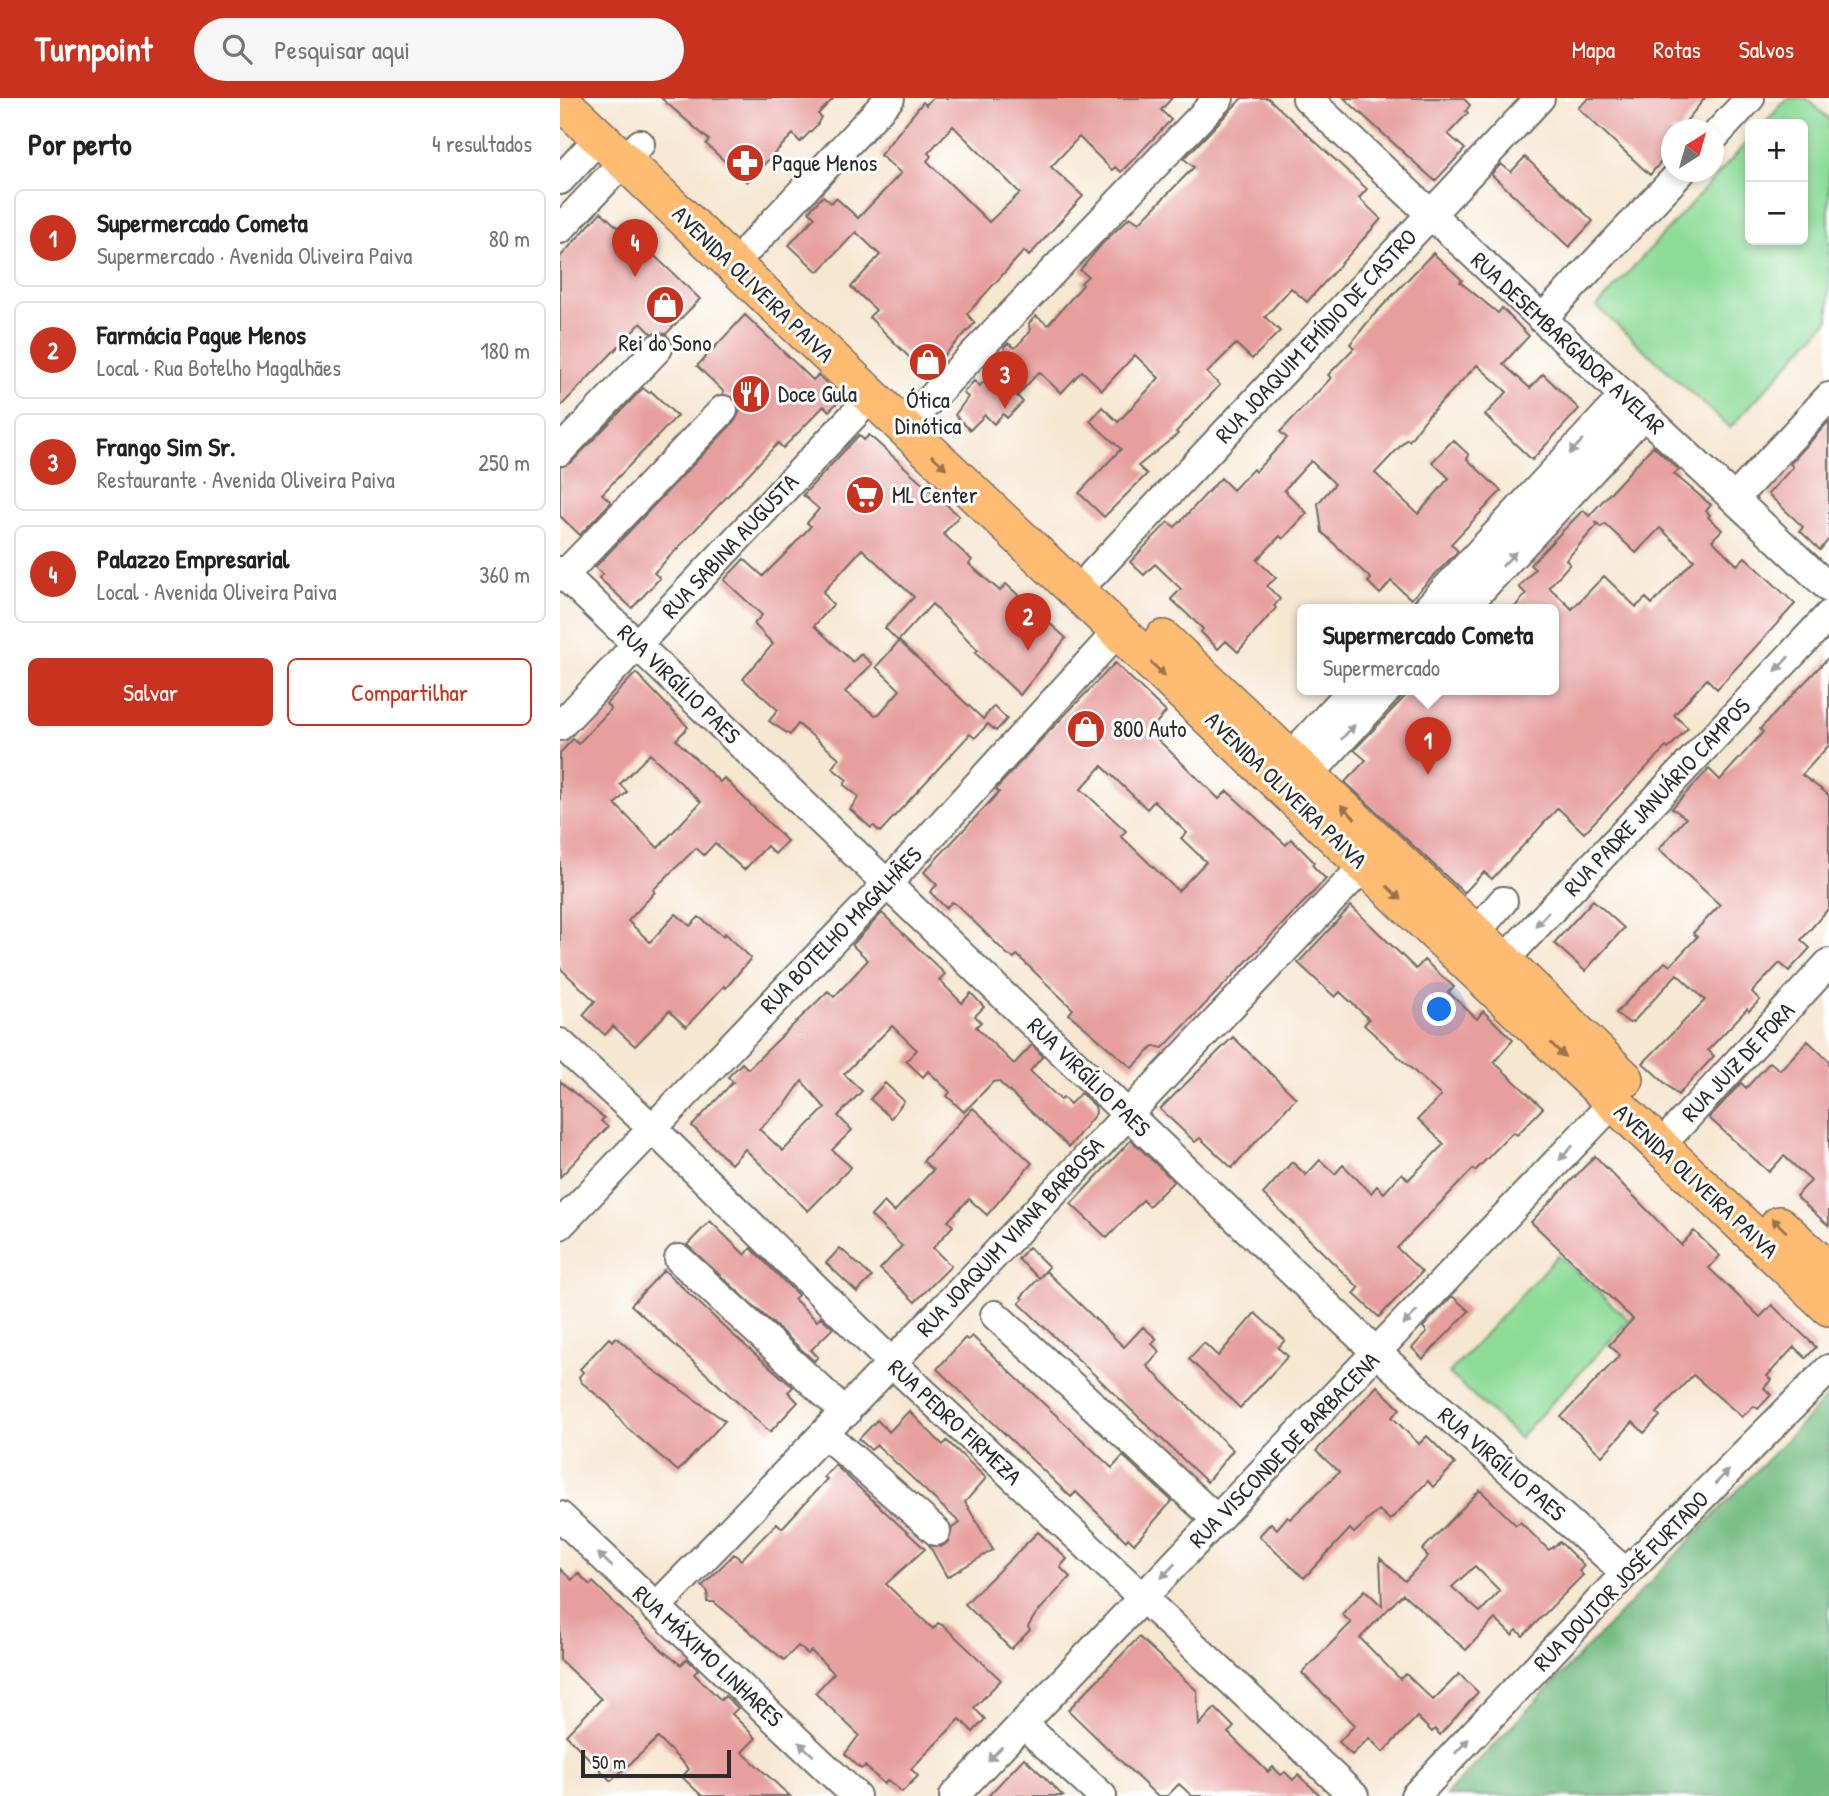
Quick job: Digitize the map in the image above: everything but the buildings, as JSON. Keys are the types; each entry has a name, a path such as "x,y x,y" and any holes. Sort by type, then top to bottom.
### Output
{"main road":[{"name":"AVENIDA OLIVEIRA PAIVA","path":"594,98 621,147 871,397 1364,865 1494,970 1829,1271"},
{"name":"AVENIDA OLIVEIRA PAIVA","path":"560,100 750,247 1475,933 1494,970 1613,1103 1829,1307"}],"street":[{"path":"750,247 890,98"},
{"path":"921,409 1219,98"},
{"name":"RUA DESEMBARGADOR AVELAR","path":"1307,98 1829,588"},
{"name":"RUA JOAQUIM EMÍDIO DE CASTRO","path":"1093,574 1539,98"},
{"path":"1724,125 1750,98"},
{"path":"560,180 621,147"},
{"path":"565,214 621,147"},
{"path":"1542,318 1671,182"},
{"path":"560,452 658,348"},
{"name":"RUA SABINA AUGUSTA","path":"560,726 871,397"},
{"path":"1734,499 1829,397"},
{"path":"1432,604 1633,406"},
{"path":"1467,604 1633,406"},
{"path":"562,573 723,410"},
{"name":"RUA VIRGÍLIO PAES","path":"562,573 1377,1353 1626,1573"},
{"name":"RUA PADRE JANUÁRIO CAMPOS","path":"1494,970 1829,614"},
{"name":"RUA BOTELHO MAGALHÃES","path":"560,1225 651,1127 888,883 1118,631"},
{"path":"1299,766 1349,695"},
{"path":"1299,766 1381,695"},
{"name":"RUA JOAQUIM VIANA BARBOSA","path":"655,1608 846,1413 1126,1113 1364,865"},
{"path":"1475,933 1503,901"},
{"name":"RUA JUIZ DE FORA","path":"1675,1130 1829,963"},
{"name":"RUA PEDRO FIRMEZA","path":"560,1043 651,1127 891,1362 1354,1796"},
{"name":"RUA VISCONDE DE BARBACENA","path":"954,1796 1613,1103"},
{"path":"679,1259 846,1413"},
{"path":"995,1315 1216,1519"},
{"name":"RUA DOUTOR JOSÉ FURTADO","path":"1415,1796 1626,1573 1829,1369"},
{"path":"825,1434 936,1531"},
{"name":"RUA MÁXIMO LINHARES","path":"560,1516 856,1796"},
{"path":"1024,1724 1102,1796"}],"green space":[{"path":"1788,98 1806,98 1829,119 1829,319 1730,428 1597,307 1711,182 1724,182 1724,168 1745,144 1745,245 1808,245 1808,119 1769,119"},
{"path":"1558,1255 1629,1320 1519,1438 1449,1373"},
{"path":"1829,1395 1829,1796 1445,1796"}],"place":[{"name":"Pague Menos","path":"745,163"},
{"name":"Palazzo Empresarial","path":"635,277"},
{"name":"Rei do Sono","path":"665,305"},
{"name":"Ótica Dinótica","path":"928,362"},
{"name":"Doce Gula","path":"751,394"},
{"name":"Frango Sim Sr.","path":"1005,409"},
{"name":"ML Center","path":"865,495"},
{"name":"Farmácia Pague Menos","path":"1028,651"},
{"name":"800 Auto","path":"1086,729"},
{"name":"Supermercado Cometa","path":"1428,775"}]}
